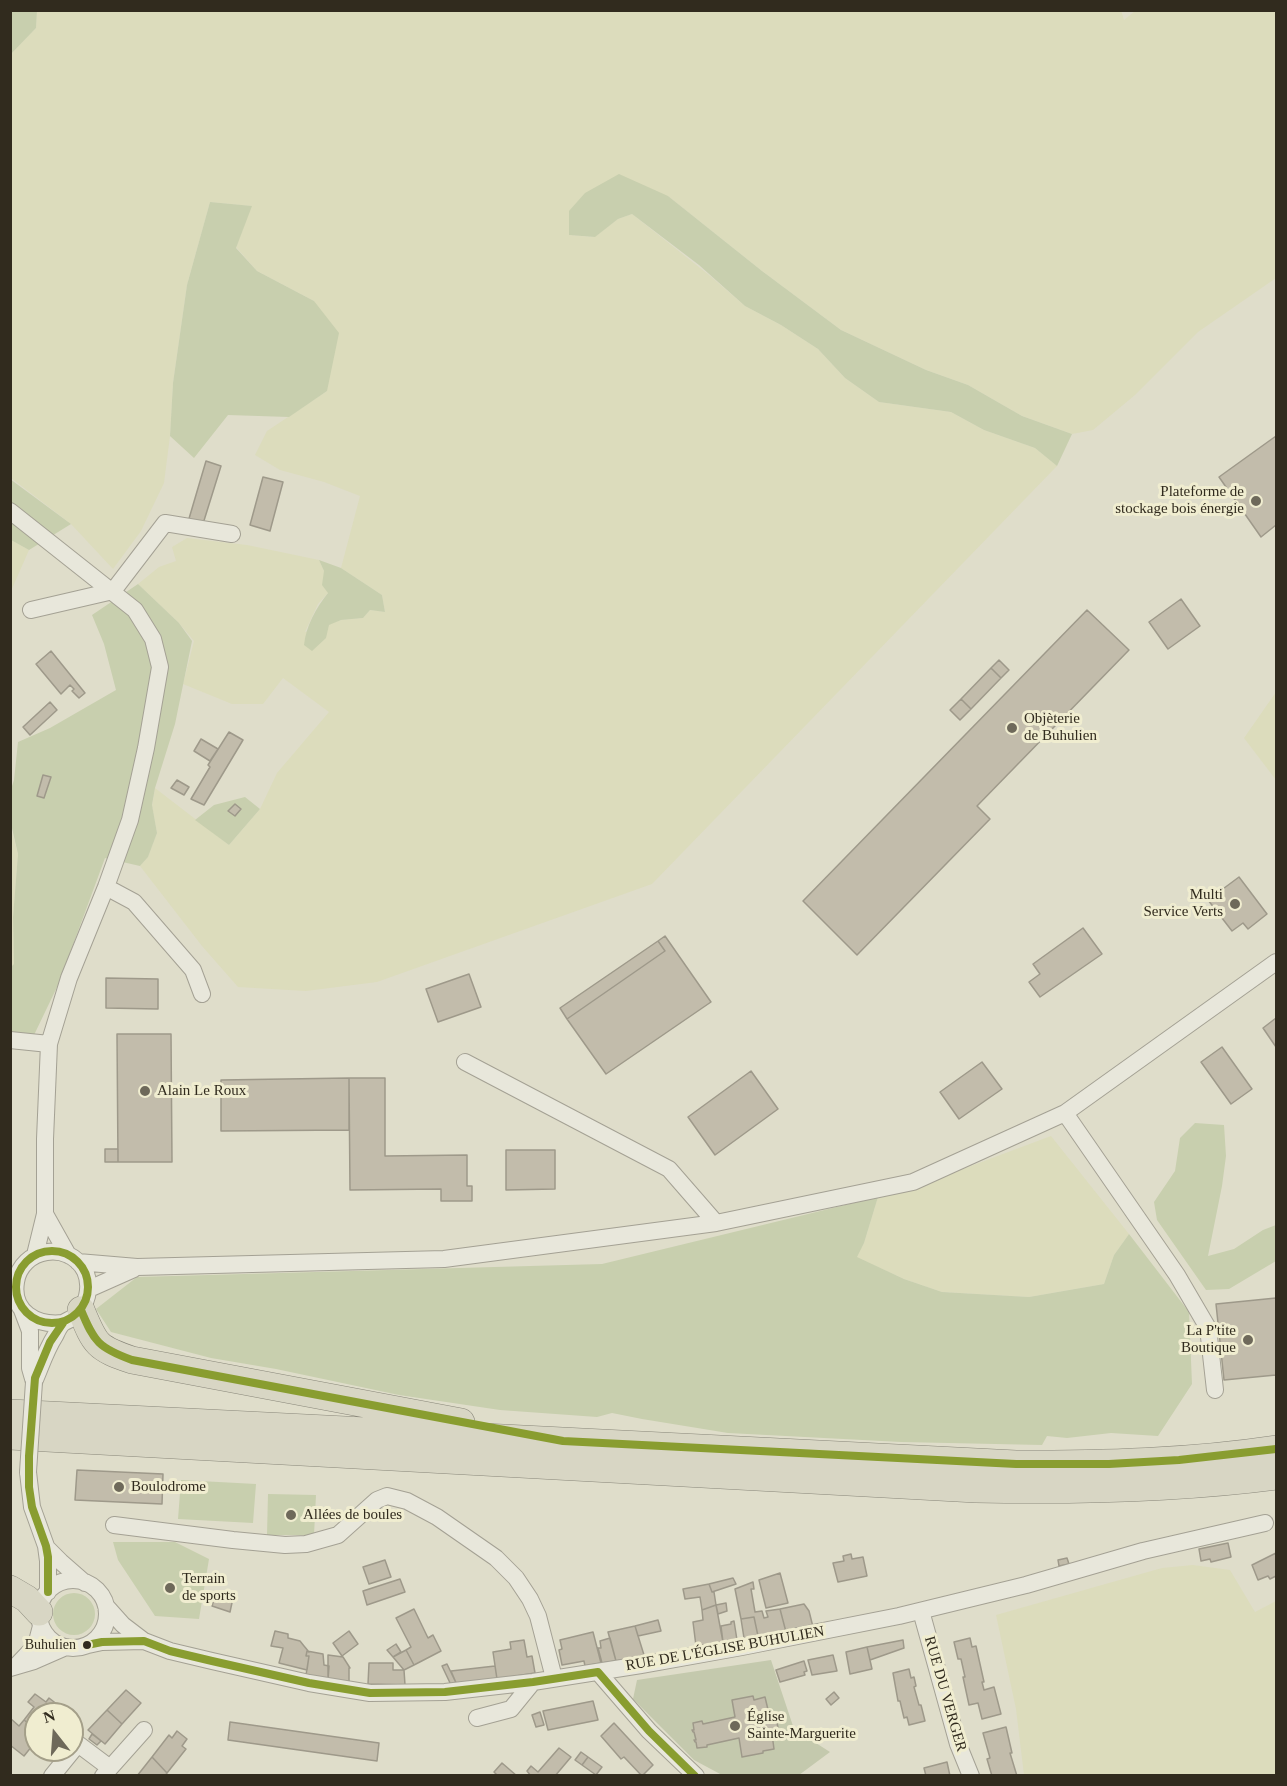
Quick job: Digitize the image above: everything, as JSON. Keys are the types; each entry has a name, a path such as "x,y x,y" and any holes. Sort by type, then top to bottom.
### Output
{"highway":[{"path":"78,1307 98,1344 109,1352 132,1360 563,1441"},
{"path":"10,1413 1016,1464 1109,1464 1179,1460 1276,1449"},
{"path":"10,1436 976,1489 1071,1491 1153,1487 1276,1476"},
{"path":"10,1589 43,1610"}],"street":[{"path":"10,511 135,610 153,639 160,667 130,820 69,978 49,1044 45,1214 15,1283 15,1297 30,1331 30,1368 34,1382"},
{"path":"31,610 113,591 165,523 232,534"},
{"path":"106,887 134,903 193,970 202,994"},
{"path":"23,1262 46,1252 57,1252 73,1259 137,1268 444,1260 716,1223 913,1182 1065,1113 1276,962"},
{"path":"10,1040 49,1044"},
{"path":"465,1062 669,1168 716,1223"},
{"path":"1065,1113 1177,1275 1208,1328 1215,1390"},
{"path":"14,1667 36,1646 49,1573 46,1546 32,1507 28,1472 34,1382 48,1346 78,1307 88,1280 84,1270 73,1259 45,1214"},
{"path":"15,1297 27,1315 50,1324 137,1268"},
{"path":"114,1525 233,1540 285,1545 306,1544 338,1535 377,1500 387,1496 407,1501 437,1517 495,1558 516,1578 538,1616 554,1678"},
{"name":"RUE DE L'ÉGLISE BUHULIEN","path":"106,1606 128,1630 144,1641 170,1651 309,1683 370,1693 445,1692 598,1672 742,1647 921,1611 1026,1585 1143,1551 1265,1523"},
{"path":"46,1546 61,1562 102,1596 107,1616 101,1633 87,1645 76,1648 55,1643 47,1635 43,1610 56,1585 65,1581 85,1583"},
{"name":"RUE DU VERGER","path":"921,1611 958,1744 971,1776"},
{"name":"RUE DE L'ÉGLISE BUHULIEN","path":"87,1645 114,1641 144,1641"},
{"path":"14,1667 66,1647"},
{"path":"598,1672 649,1731 693,1775"},
{"path":"477,1718 511,1709 532,1682"},
{"path":"52,1776 78,1744 107,1772 144,1730"}],"green space":[{"path":"11,10 37,11 36,28 11,54"},
{"path":"1121,10 1124,20 1135,11 1276,11 1276,278 1198,332 1135,395 1093,430 1072,434 1022,416 968,385 926,370 841,330 668,196 569,235 594,237 618,219 632,214 745,306 781,325 818,349 845,378 879,402 951,412 984,430 1035,448 1057,466 652,884 377,982 306,991 238,987 202,946 140,866 148,857 157,833 152,806 155,788 229,845 260,809 277,773 329,712 283,678 263,704 232,704 183,684 194,641 179,623 138,584 159,567 176,561 172,547 187,538 247,545 319,560 324,571 328,593 318,604 305,632 341,620 363,618 370,610 385,612 382,595 341,568 360,496 324,482 280,470 255,455 267,431 327,391 314,301 257,271 236,247 251,206 210,202 187,285 173,383 164,483 141,531 113,569 71,524 11,478 11,54 36,28 37,11"},
{"path":"619,174 668,196 841,330 926,370 968,385 1022,416 1072,434 1057,466 1035,448 984,430 951,412 879,402 845,378 818,349 781,325 745,306 699,265 632,214 618,219 595,237 569,235 569,211 585,193"},
{"path":"210,202 252,206 236,248 257,271 314,301 339,333 327,391 289,417 228,415 194,458 170,436 173,383 187,285"},
{"path":"10,479 71,524 29,550 11,540"},
{"path":"11,540 29,550 11,591"},
{"path":"319,560 341,568 382,595 385,612 370,610 363,618 341,620 329,625 326,638 312,651 304,645 307,631 328,593 322,585 324,571"},
{"path":"138,584 179,623 192,641 175,724 155,788 152,805 157,833 148,857 140,866 105,858 59,983 34,1035 11,1033 10,968 14,964 13,917 18,854 11,824 10,792 14,780 18,742 50,728 116,690 104,644 92,615"},
{"path":"1276,692 1276,780 1244,738"},
{"path":"245,797 260,809 229,845 195,820 214,805"},
{"path":"10,824 18,854 13,917 14,964 11,968"},
{"path":"1195,1123 1224,1125 1226,1156 1208,1256 1234,1249 1263,1230 1276,1225 1276,1261 1229,1289 1206,1290 1157,1220 1154,1202 1175,1171 1180,1138"},
{"path":"1051,1136 1129,1234 1114,1255 1104,1284 1029,1297 942,1292 904,1279 856,1257 864,1243 878,1197 904,1191"},
{"path":"878,1197 864,1243 857,1257 904,1279 942,1292 1029,1297 1104,1284 1114,1255 1129,1234 1189,1312 1192,1384 1158,1436 1111,1433 1067,1438 1047,1436 1042,1445 901,1442 728,1433 612,1413 597,1417 500,1410 399,1395 211,1358 111,1332 96,1309 137,1277 602,1264"},
{"path":"181,1480 256,1484 253,1523 178,1519"},
{"name":"Allées de boules","path":"268,1494 316,1495 314,1535 267,1535"},
{"name":"Terrain de sports","path":"113,1542 175,1542 209,1559 199,1619 155,1616 118,1560"},
{"path":"1193,1565 1230,1570 1255,1612 1276,1601 1276,1775 1024,1775 1016,1709 996,1615 1162,1568"},
{"path":"74,1593 89,1599 95,1614 89,1629 74,1635 59,1629 53,1614 59,1599"},
{"path":"771,1660 794,1729 830,1752 799,1775 722,1775 694,1760 633,1699 637,1680"}],"building":[{"name":"Plateforme de stockage bois énergie","path":"1276,436 1276,525 1261,537 1219,477"},
{"path":"206,461 221,466 202,527 188,522"},
{"path":"263,477 283,482 270,531 250,525"},
{"path":"1181,599 1200,626 1168,649 1149,622"},
{"name":"Objèterie de Buhulien","path":"1087,610 1129,650 977,806 990,819 857,955 803,901"},
{"path":"51,651 85,693 79,698 70,685 61,694 36,664"},
{"path":"999,660 1009,670 1001,678 991,668"},
{"path":"991,668 1001,678 971,709 961,699"},
{"path":"961,699 971,709 960,720 950,710"},
{"path":"50,702 57,710 30,735 23,727"},
{"path":"229,732 243,740 204,805 191,799 210,767 208,765"},
{"path":"201,739 218,749 210,761 194,751"},
{"path":"43,775 51,777 44,798 37,796"},
{"path":"177,780 189,787 184,795 171,788"},
{"path":"235,804 241,809 235,816 228,811"},
{"name":"Multi Service Verts","path":"1239,877 1267,914 1248,929 1243,923 1232,931 1208,900"},
{"path":"1083,928 1102,954 1040,997 1029,982 1040,974 1033,964"},
{"path":"665,936 711,1002 606,1074 567,1019 665,951 658,941"},
{"path":"658,941 665,951 567,1019 560,1008"},
{"path":"469,974 481,1007 438,1022 426,989"},
{"path":"106,978 158,979 158,1009 106,1008"},
{"path":"1276,1018 1276,1047 1263,1028"},
{"name":"Alain Le Roux","path":"117,1034 171,1034 172,1162 118,1162"},
{"path":"1222,1047 1252,1089 1231,1104 1201,1062"},
{"path":"982,1062 1002,1089 959,1119 940,1092"},
{"path":"751,1071 778,1109 715,1155 688,1117"},
{"path":"349,1078 385,1078 385,1156 467,1155 467,1186 472,1186 472,1201 441,1201 441,1189 350,1190"},
{"path":"349,1078 349,1130 221,1131 221,1080"},
{"path":"105,1149 118,1149 118,1162 105,1162"},
{"path":"506,1150 555,1150 555,1189 506,1190"},
{"name":"La P'tite Boutique","path":"1276,1298 1276,1375 1224,1380 1216,1304"},
{"name":"Boulodrome","path":"77,1470 163,1474 162,1504 75,1500"},
{"path":"1228,1543 1231,1557 1211,1562 1210,1559 1201,1561 1199,1549"},
{"path":"1276,1553 1276,1576 1258,1580 1252,1565"},
{"path":"851,1554 852,1559 863,1557 867,1576 838,1582 833,1563 844,1561 843,1556"},
{"path":"1067,1558 1069,1564 1059,1566 1058,1560"},
{"path":"385,1560 391,1577 369,1584 363,1567"},
{"path":"780,1573 788,1603 766,1608 759,1580"},
{"path":"733,1578 736,1584 712,1592 709,1584"},
{"path":"400,1579 405,1592 367,1605 363,1591"},
{"path":"753,1582 754,1589 751,1589 755,1612 762,1611 764,1618 768,1617 766,1611 780,1609 786,1632 758,1636 754,1617 741,1619 735,1589"},
{"path":"709,1584 714,1592 716,1605 702,1610 700,1597 685,1599 683,1589"},
{"path":"216,1593 233,1598 230,1612 212,1606"},
{"path":"726,1603 727,1611 718,1614 716,1605"},
{"path":"804,1604 809,1611 813,1627 786,1632 780,1609"},
{"path":"716,1605 723,1642 696,1646 693,1622 703,1620 702,1610"},
{"path":"414,1609 428,1638 433,1635 441,1651 414,1665 406,1650 411,1647 396,1618"},
{"path":"754,1617 758,1636 744,1638 741,1619"},
{"path":"658,1620 661,1631 638,1636 635,1626"},
{"path":"734,1621 737,1640 723,1642 721,1626"},
{"path":"635,1626 644,1655 616,1661 608,1632"},
{"path":"275,1631 288,1634 288,1638 300,1641 309,1652 307,1651 306,1656 309,1656 307,1670 279,1663 283,1648 271,1646"},
{"path":"349,1631 358,1644 342,1656 333,1643"},
{"path":"593,1632 601,1663 585,1666 584,1661 562,1665 560,1640"},
{"path":"610,1638 616,1661 602,1663 598,1648 601,1648 600,1641"},
{"path":"970,1638 972,1647 976,1646 984,1690 994,1687 1001,1714 982,1719 978,1703 969,1705 961,1659 958,1659 954,1642"},
{"path":"524,1640 527,1657 532,1656 535,1673 497,1679 493,1652 511,1649 510,1642"},
{"path":"903,1640 904,1648 870,1660 867,1647"},
{"path":"396,1644 401,1652 393,1657 387,1650"},
{"path":"867,1647 872,1669 850,1674 846,1652"},
{"path":"406,1650 414,1665 404,1670 393,1657"},
{"path":"307,1651 323,1654 324,1665 329,1666 328,1680 306,1675 309,1656 306,1656"},
{"path":"328,1655 343,1657 350,1668 349,1683 328,1680"},
{"path":"833,1655 837,1671 812,1675 808,1660"},
{"path":"804,1661 807,1671 804,1672 805,1675 780,1682 776,1670"},
{"path":"369,1663 393,1663 393,1670 404,1670 405,1685 368,1684"},
{"path":"447,1664 457,1685 451,1685 442,1666"},
{"path":"495,1666 497,1679 457,1685 451,1671"},
{"path":"909,1669 911,1678 914,1677 916,1686 914,1687 925,1721 909,1725 907,1717 904,1718 900,1701 898,1701 893,1673"},
{"path":"126,1690 141,1703 122,1724 107,1710"},
{"path":"834,1692 839,1698 831,1705 826,1699"},
{"path":"35,1694 46,1702 28,1702"},
{"name":"Église Sainte-Marguerite","path":"753,1696 754,1700 765,1697 769,1714 776,1717 778,1728 772,1734 774,1749 742,1757 739,1738 697,1748 692,1730 694,1730 693,1723 702,1721 703,1724 735,1717 732,1700"},
{"path":"593,1701 598,1720 548,1730 543,1711"},
{"path":"107,1710 122,1724 105,1744 88,1730"},
{"path":"540,1712 544,1725 536,1727 532,1715"},
{"path":"10,1718 19,1726 24,1720 24,1756 10,1745"},
{"path":"230,1722 379,1743 377,1761 228,1740"},
{"path":"614,1723 653,1765 642,1776 624,1757 621,1759 601,1736"},
{"path":"1006,1727 1017,1776 992,1776 983,1733"},
{"path":"177,1731 187,1739 182,1746 186,1749 167,1773 152,1757 169,1735 172,1738"},
{"path":"92,1734 101,1741 97,1745 89,1739"},
{"path":"559,1748 571,1757 555,1776 531,1776 527,1771 531,1766 538,1772"},
{"path":"581,1752 588,1757 582,1765 575,1760"},
{"path":"152,1757 167,1773 165,1776 137,1776"},
{"path":"588,1757 602,1767 596,1775 582,1765"},
{"path":"947,1762 950,1776 926,1776 924,1768"},
{"path":"502,1763 517,1776 498,1776 494,1772"}],"transit line":[{"path":"52,1251 72,1257 82,1267 88,1287 82,1307 72,1317 52,1323 32,1317 22,1307 16,1287 22,1267 32,1257 52,1251"},
{"path":"81,1310 99,1343 112,1352 132,1360 563,1441 1016,1464 1109,1464 1179,1460 1276,1449"},
{"path":"48,1592 48,1557 32,1507 29,1487 29,1456 35,1378 50,1342 63,1323"},
{"path":"87,1645 102,1642 144,1641 170,1651 212,1661 309,1683 370,1693 445,1692 598,1672 649,1731 695,1776"}],"place":[{"name":"Plateforme de stockage bois énergie","path":"1256,501"},
{"name":"Objèterie de Buhulien","path":"1012,728"},
{"name":"Multi Service Verts","path":"1235,904"},
{"name":"Alain Le Roux","path":"145,1091"},
{"name":"La P'tite Boutique","path":"1248,1340"},
{"name":"Boulodrome","path":"119,1487"},
{"name":"Allées de boules","path":"291,1515"},
{"name":"Terrain de sports","path":"170,1588"},
{"name":"Buhulien","path":"87,1645"},
{"name":"Église Sainte-Marguerite","path":"735,1726"}]}
